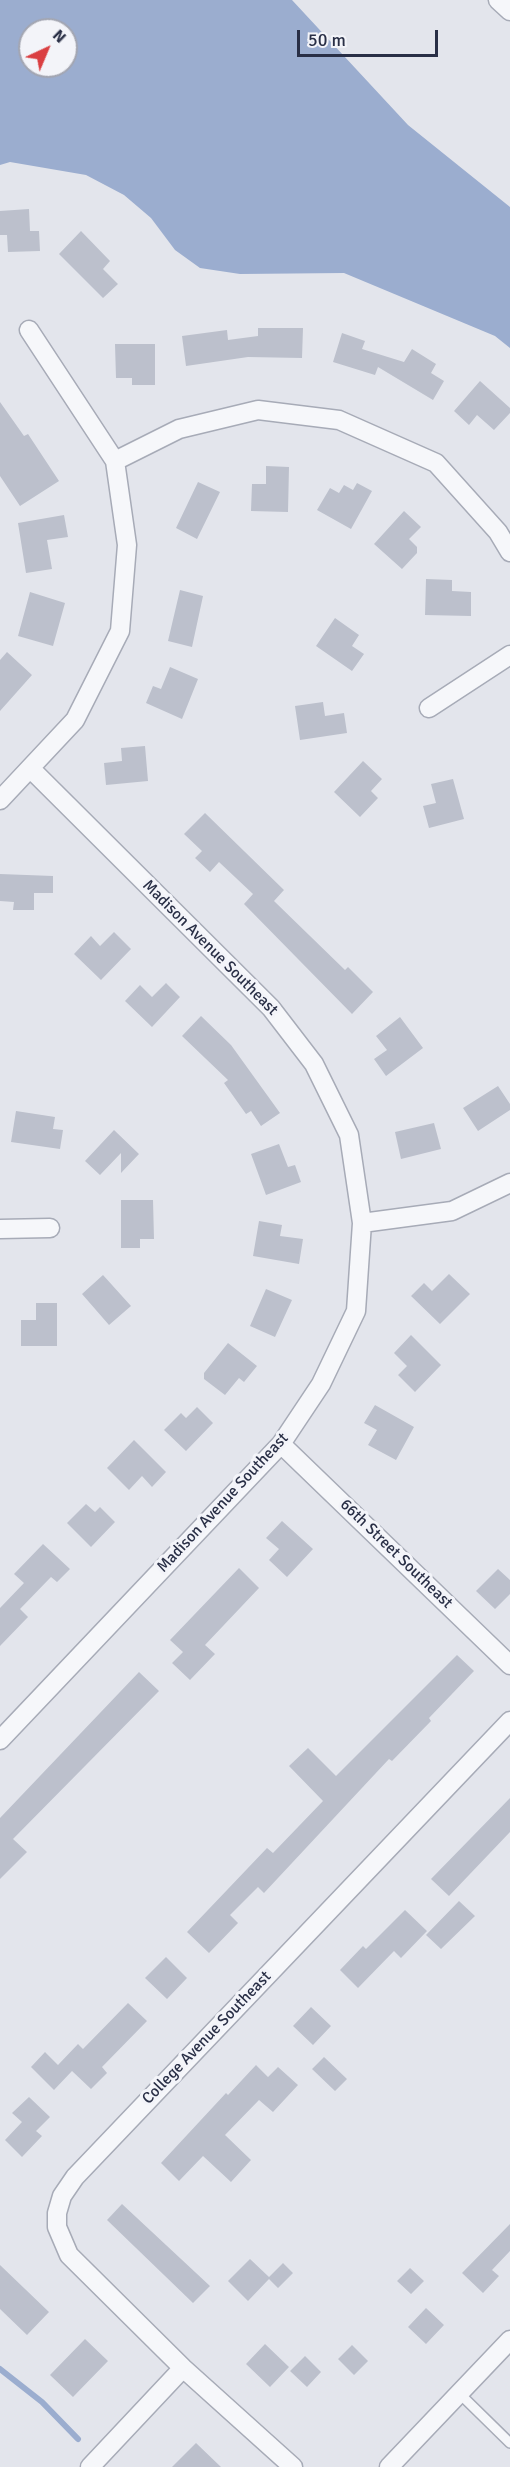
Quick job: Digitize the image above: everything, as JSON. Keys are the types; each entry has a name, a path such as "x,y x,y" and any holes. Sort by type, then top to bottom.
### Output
{"street":[{"path":"498,0 510,11"},
{"path":"0,800 75,720 120,631 127,545 115,461 29,330"},
{"path":"115,461 179,429 258,410 339,420 436,463 498,532 510,552"},
{"path":"429,708 510,655"},
{"name":"Madison Avenue Southeast","path":"0,1740 281,1443 321,1383 357,1311 362,1223 348,1135 314,1064 271,1008 31,769"},
{"path":"362,1223 452,1211 510,1183"},
{"path":"0,1229 50,1228"},
{"name":"66th Street Southeast","path":"281,1443 510,1665"},
{"name":"College Avenue Southeast","path":"293,2467 183,2368 69,2255 57,2227 57,2212 62,2196 75,2177 510,1721"},
{"path":"389,2467 510,2340"},
{"path":"90,2467 183,2368"}],"lane":[{"path":"459,2393 510,2443"}],"water":[{"path":"0,0 292,0 408,125 510,207 510,348 495,336 344,273 240,274 200,268 175,250 151,218 124,195 86,175 10,162 0,165"}],"building":[{"path":"29,209 30,231 39,231 40,251 8,252 7,235 0,235 0,211"},
{"path":"81,231 110,261 103,269 118,284 103,298 59,254"},
{"path":"258,328 303,328 302,358 248,357 186,366 182,336 227,330 228,340 258,336"},
{"path":"342,333 365,341 362,349 404,362 412,349 436,364 431,373 444,381 433,400 378,367 375,375 333,362"},
{"path":"115,344 155,344 155,385 132,385 132,378 116,378"},
{"path":"480,381 510,408 510,413 494,430 477,415 469,425 454,411"},
{"path":"0,402 24,436 28,434 59,481 20,506 0,476"},
{"path":"266,466 289,467 288,512 251,511 252,484 266,484"},
{"path":"198,482 220,492 197,539 176,528"},
{"path":"357,483 372,491 351,529 317,510 330,488 339,493 344,485 353,490"},
{"path":"404,511 421,527 409,539 417,547 417,553 402,569 374,544"},
{"path":"64,515 68,537 47,540 52,569 26,573 18,523"},
{"path":"426,579 452,580 452,591 471,592 471,616 425,615"},
{"path":"180,590 203,596 192,647 168,641"},
{"path":"30,592 65,603 53,646 18,636"},
{"path":"335,618 359,635 352,646 364,654 352,671 316,646"},
{"path":"7,652 32,675 0,711 0,660"},
{"path":"170,667 198,679 182,719 146,703 153,686 161,689"},
{"path":"323,702 325,716 344,713 347,733 300,740 295,706"},
{"path":"145,746 148,781 106,785 104,763 122,761 121,748"},
{"path":"363,761 382,779 371,791 378,798 360,817 334,792"},
{"path":"453,779 464,819 429,828 423,806 436,803 431,784"},
{"path":"205,813 284,890 274,901 345,970 348,967 373,992 352,1014 244,904 253,894 219,862 210,872 195,858 202,851 184,834"},
{"path":"0,874 53,876 53,893 34,893 34,910 13,910 14,902 0,901"},
{"path":"114,932 131,949 101,980 74,954 91,936 100,946"},
{"path":"166,983 180,997 152,1027 125,1001 140,985 152,997"},
{"path":"201,1016 231,1045 280,1113 261,1126 251,1111 246,1114 224,1083 228,1080 182,1036"},
{"path":"400,1017 423,1048 386,1076 374,1059 387,1050 376,1036"},
{"path":"498,1086 510,1104 510,1110 478,1131 463,1108"},
{"path":"16,1111 55,1117 53,1129 63,1130 60,1149 11,1142"},
{"path":"434,1123 441,1149 401,1159 395,1132"},
{"path":"114,1130 139,1154 121,1173 121,1153 100,1175 85,1161"},
{"path":"279,1144 288,1167 295,1165 301,1182 266,1195 251,1154"},
{"path":"121,1200 153,1200 154,1239 140,1239 140,1248 121,1248"},
{"path":"259,1221 282,1225 280,1236 303,1239 299,1264 253,1256"},
{"path":"449,1274 470,1294 440,1324 411,1296 424,1283 432,1291"},
{"path":"103,1275 131,1306 109,1325 82,1294"},
{"path":"266,1289 292,1300 275,1337 250,1326"},
{"path":"36,1303 57,1303 57,1346 21,1346 21,1320 36,1320"},
{"path":"411,1335 441,1365 415,1392 398,1375 407,1366 394,1353"},
{"path":"228,1343 257,1366 244,1382 239,1378 225,1395 204,1379 204,1373"},
{"path":"375,1405 414,1427 396,1460 368,1445 377,1430 364,1423"},
{"path":"197,1407 213,1423 186,1451 164,1430 181,1413 186,1418"},
{"path":"134,1440 166,1472 152,1487 142,1476 129,1490 107,1468"},
{"path":"86,1504 95,1512 100,1507 115,1522 91,1547 67,1523"},
{"path":"282,1521 313,1549 287,1577 269,1560 279,1549 266,1538"},
{"path":"43,1544 70,1569 57,1582 51,1577 20,1609 28,1617 0,1646 0,1608 24,1583 14,1574"},
{"path":"239,1568 259,1588 205,1645 215,1654 190,1680 172,1663 183,1652 170,1640"},
{"path":"498,1569 510,1580 510,1594 495,1609 476,1591"},
{"path":"457,1655 474,1671 429,1718 431,1721 392,1761 389,1759 264,1893 258,1887 230,1915 238,1923 209,1953 187,1932 267,1848 273,1853 323,1801 289,1766 308,1748 336,1776"},
{"path":"139,1672 159,1691 13,1839 27,1852 0,1879 0,1818"},
{"path":"510,1798 510,1832 449,1896 431,1879"},
{"path":"459,1901 475,1916 441,1949 426,1935"},
{"path":"405,1910 427,1931 401,1958 394,1951 358,1988 340,1970 363,1946 366,1949"},
{"path":"166,1957 187,1978 167,1999 145,1978"},
{"path":"128,2003 147,2021 102,2067 107,2073 91,2089 72,2071 54,2090 31,2067 45,2052 58,2065 78,2044 83,2049"},
{"path":"311,2007 331,2026 313,2045 293,2026"},
{"path":"324,2057 347,2079 335,2091 312,2069"},
{"path":"256,2065 268,2077 278,2067 298,2085 273,2112 259,2100 225,2135 251,2160 231,2182 203,2156 179,2181 161,2163 226,2093 228,2095"},
{"path":"29,2097 50,2117 36,2131 42,2136 22,2157 5,2140 22,2122 12,2113"},
{"path":"122,2204 210,2286 193,2303 107,2220"},
{"path":"510,2224 510,2251 492,2270 499,2276 483,2293 462,2273"},
{"path":"250,2259 269,2277 283,2263 293,2273 278,2288 269,2279 248,2301 228,2281"},
{"path":"0,2265 49,2312 27,2335 0,2309"},
{"path":"410,2268 424,2281 411,2294 397,2281"},
{"path":"426,2308 444,2325 426,2344 408,2327"},
{"path":"85,2339 108,2361 73,2397 50,2375"},
{"path":"265,2344 289,2367 270,2387 246,2364"},
{"path":"352,2345 368,2361 354,2375 338,2359"},
{"path":"305,2356 321,2372 307,2387 290,2371"},
{"path":"196,2443 221,2467 172,2467"}],"waterway":[{"path":"0,2369 42,2402 78,2439"}]}
